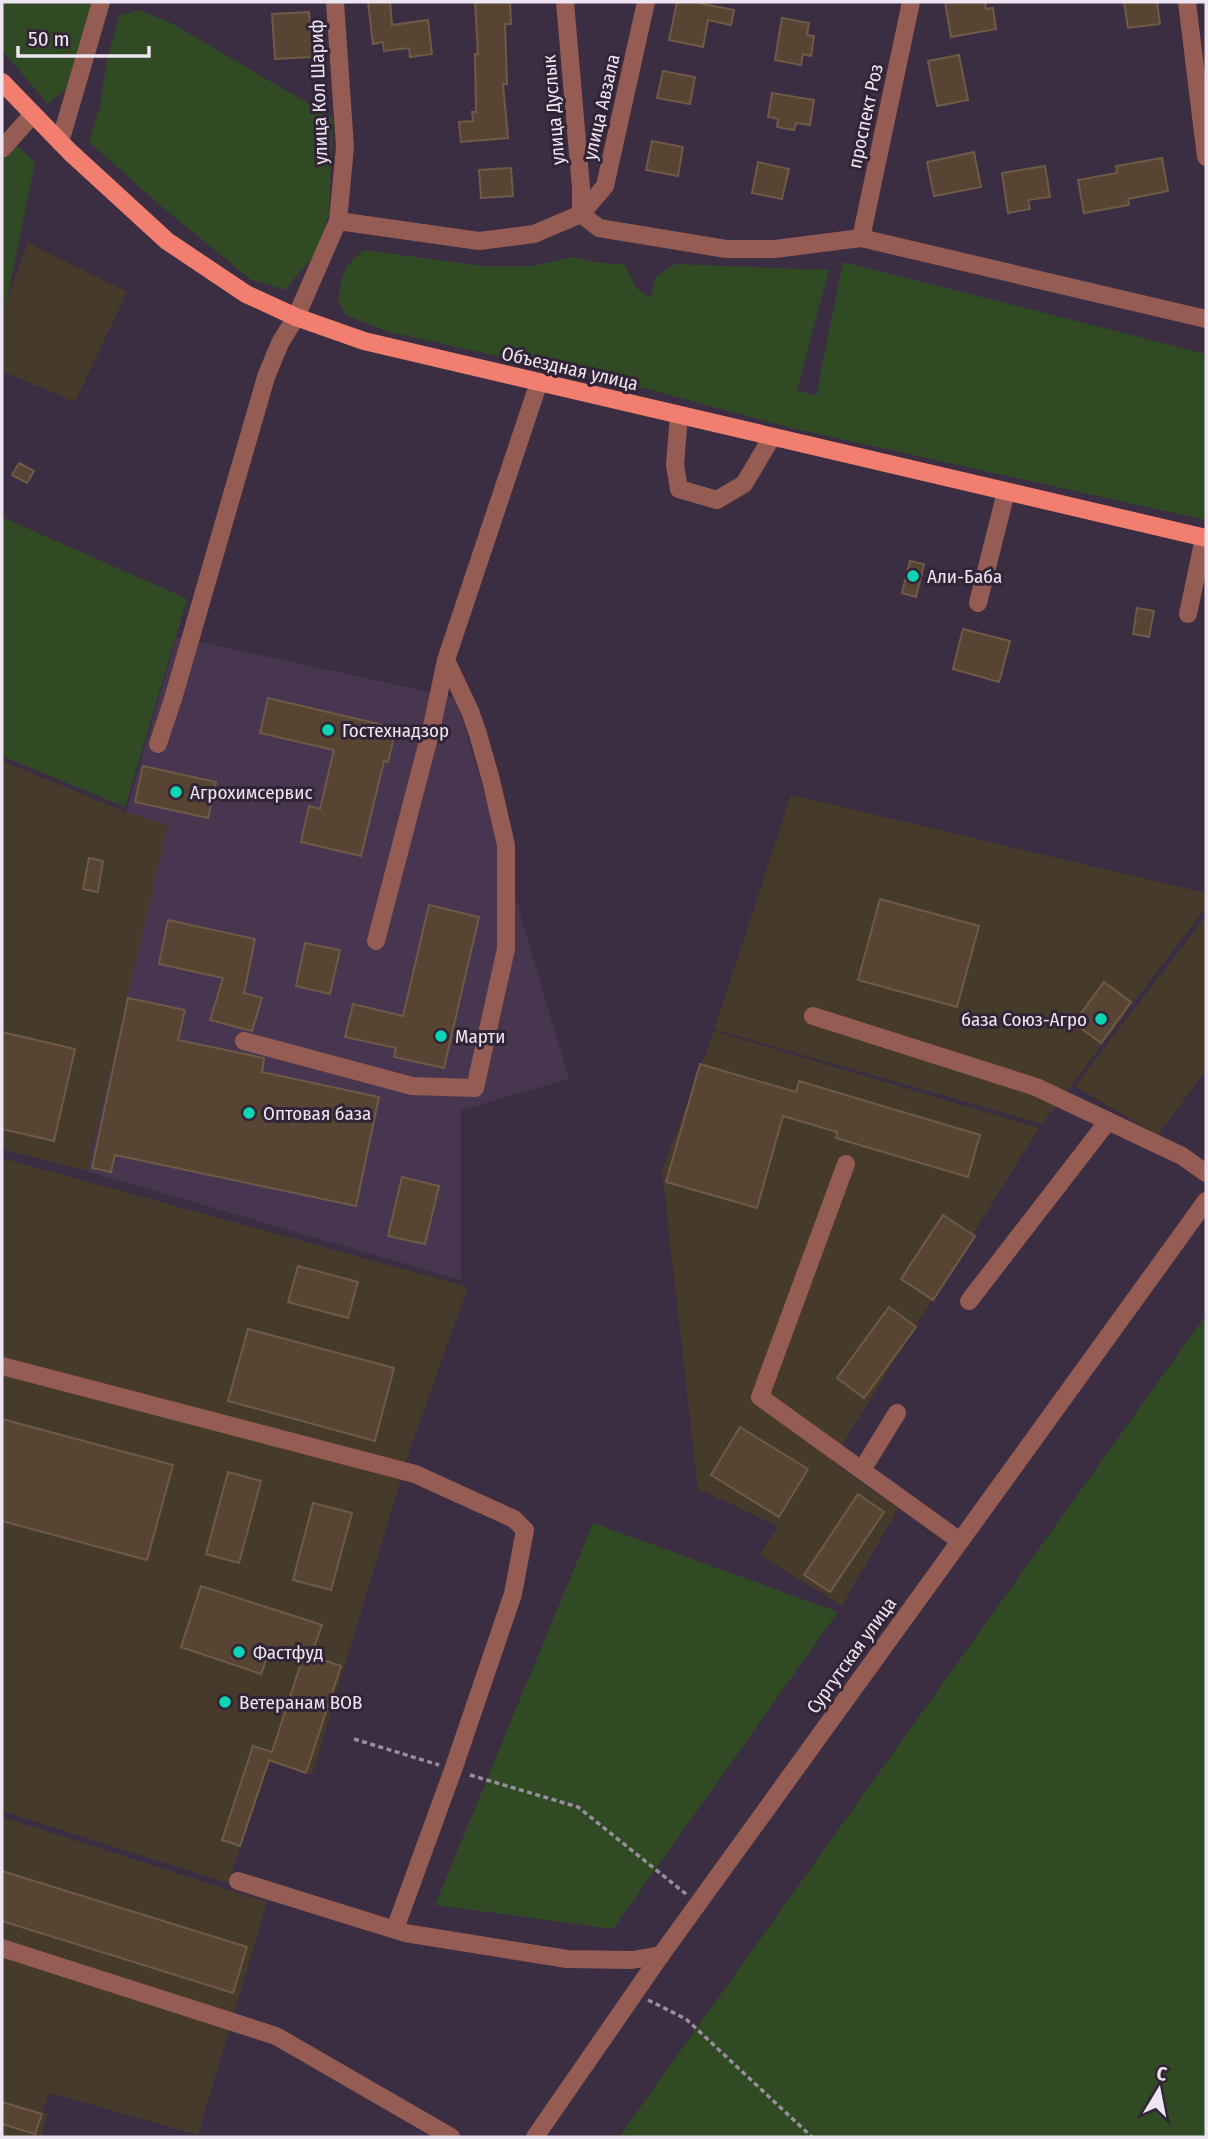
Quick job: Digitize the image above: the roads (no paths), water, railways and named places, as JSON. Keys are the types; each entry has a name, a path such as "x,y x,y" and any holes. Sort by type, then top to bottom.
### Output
{"main road":[{"name":"Объездная улица","path":"2,82 60,142 167,241 246,294 296,317 364,341 1205,538"}],"street":[{"path":"60,142 101,2"},
{"name":"улица Кол Шариф","path":"158,744 262,390 280,343 296,317 338,221 345,147 335,2"},
{"name":"улица Дуслык","path":"565,2 581,214"},
{"name":"улица Авзала","path":"581,214 605,186 646,2"},
{"name":"проспект Роз","path":"861,238 911,2"},
{"path":"1188,2 1206,157"},
{"path":"2,149 33,114"},
{"path":"338,221 479,241 534,234 581,214 599,228"},
{"path":"552,227 599,228 726,249 775,249 861,238 1206,319"},
{"path":"376,940 432,726 446,660 539,383"},
{"path":"679,415 675,465 679,489 717,500 744,484 772,437"},
{"path":"978,603 1006,492"},
{"path":"1188,614 1205,538"},
{"path":"244,1041 412,1086 475,1088 506,948 506,845 474,722 446,660"},
{"path":"813,1016 1036,1087 1182,1156 1206,1173"},
{"path":"969,1301 1108,1121"},
{"path":"846,1164 760,1397 960,1541"},
{"name":"Сургутская улица","path":"535,2137 661,1955 1206,1201"},
{"path":"2,1366 415,1474 514,1519 525,1530 513,1594 395,1929"},
{"path":"862,1470 897,1413"},
{"path":"239,1881 395,1929 566,1959 632,1960 661,1955"},
{"path":"2,1948 276,2036 451,2137"}],"place":[{"name":"Али-Баба","path":"913,576"},
{"name":"Гостехнадзор","path":"328,730"},
{"name":"Агрохимсервис","path":"176,792"},
{"name":"база Союз-Агро","path":"1101,1019"},
{"name":"Марти","path":"441,1036"},
{"name":"Оптовая база","path":"249,1113"},
{"name":"Фастфуд","path":"239,1652"},
{"name":"Ветеранам ВОВ","path":"225,1702"}]}
